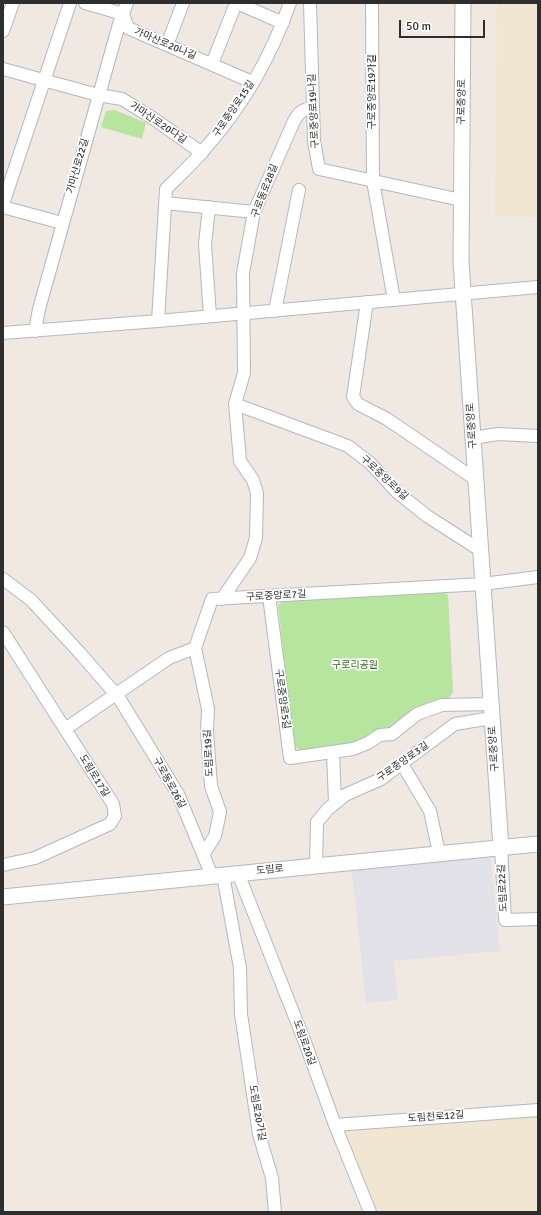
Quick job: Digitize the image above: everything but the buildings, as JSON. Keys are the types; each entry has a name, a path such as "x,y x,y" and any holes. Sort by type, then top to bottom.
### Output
{"street":[{"path":"3,31 13,3"},
{"path":"62,223 3,205 43,80 70,3"},
{"path":"85,3 125,9"},
{"path":"167,45 183,3"},
{"path":"212,64 237,3 283,23"},
{"name":"구로중앙로15길","path":"158,321 166,189 202,153 229,119 269,56 290,3"},
{"name":"구로중앙로19나길","path":"310,3 314,141 319,169 461,200"},
{"name":"구로중앙로19가길","path":"372,3 373,181"},
{"name":"구로중앙로","path":"463,3 460,262 501,848"},
{"name":"가마산로20나길","path":"125,9 128,28 252,82"},
{"name":"가마산로22길","path":"35,331 39,309 62,223 98,95 125,9"},
{"name":"가마산로20다길","path":"3,69 98,95 122,99 154,119 202,153"},
{"name":"구로동로28길","path":"235,404 244,373 243,273 254,212 296,117 304,108 313,108"},
{"path":"373,181 394,300"},
{"path":"275,311 299,190"},
{"path":"165,203 254,212"},
{"path":"209,207 205,244 210,316"},
{"path":"3,333 243,314 538,287"},
{"path":"367,302 353,397 358,404 393,423 475,479"},
{"path":"65,729 169,658 194,648 212,599 222,599 250,558 256,538 257,493 253,480 240,461 235,404"},
{"name":"구로중앙로9길","path":"235,404 348,446 370,463 397,492 427,516 480,550"},
{"path":"472,438 498,434 538,436"},
{"name":"구로중앙로7길","path":"222,599 483,584 538,577"},
{"name":"구로동로26길","path":"3,579 31,600 116,695 178,794 203,854 217,875"},
{"name":"구로중앙로5길","path":"268,596 290,758 353,749 368,743 380,735 392,734 418,714 442,705 491,711"},
{"name":"도림로17길","path":"3,632 112,804 115,816 110,824 34,858 3,865"},
{"name":"도림로19길","path":"194,648 208,709 207,731 211,786 220,812 215,836 203,854"},
{"name":"구로중앙로3길","path":"316,866 317,822 344,795 381,779 455,724 491,711"},
{"path":"333,752 335,803"},
{"path":"402,764 430,811 439,853"},
{"name":"도림로","path":"3,896 538,844"},
{"name":"도림로22길","path":"501,848 505,920 538,919"},
{"name":"도림로20길","path":"238,873 370,1212"},
{"name":"도림로20가길","path":"217,875 240,968 240,1014 259,1134 272,1178 275,1212"},
{"name":"도림천로12길","path":"335,1125 538,1110"}],"shaded area":[{"path":"497,3 538,3 538,217 495,216"},
{"path":"490,851 500,951 394,961 398,1000 366,1003 351,865"},
{"path":"538,1116 538,1212 377,1212 346,1131"}],"green space":[{"path":"115,110 146,123 142,139 101,127 106,111"},
{"name":"구로리공원","path":"443,592 448,595 453,692 449,698 440,699 414,711 389,730 350,745 301,751 294,746 278,605 284,600"}]}
